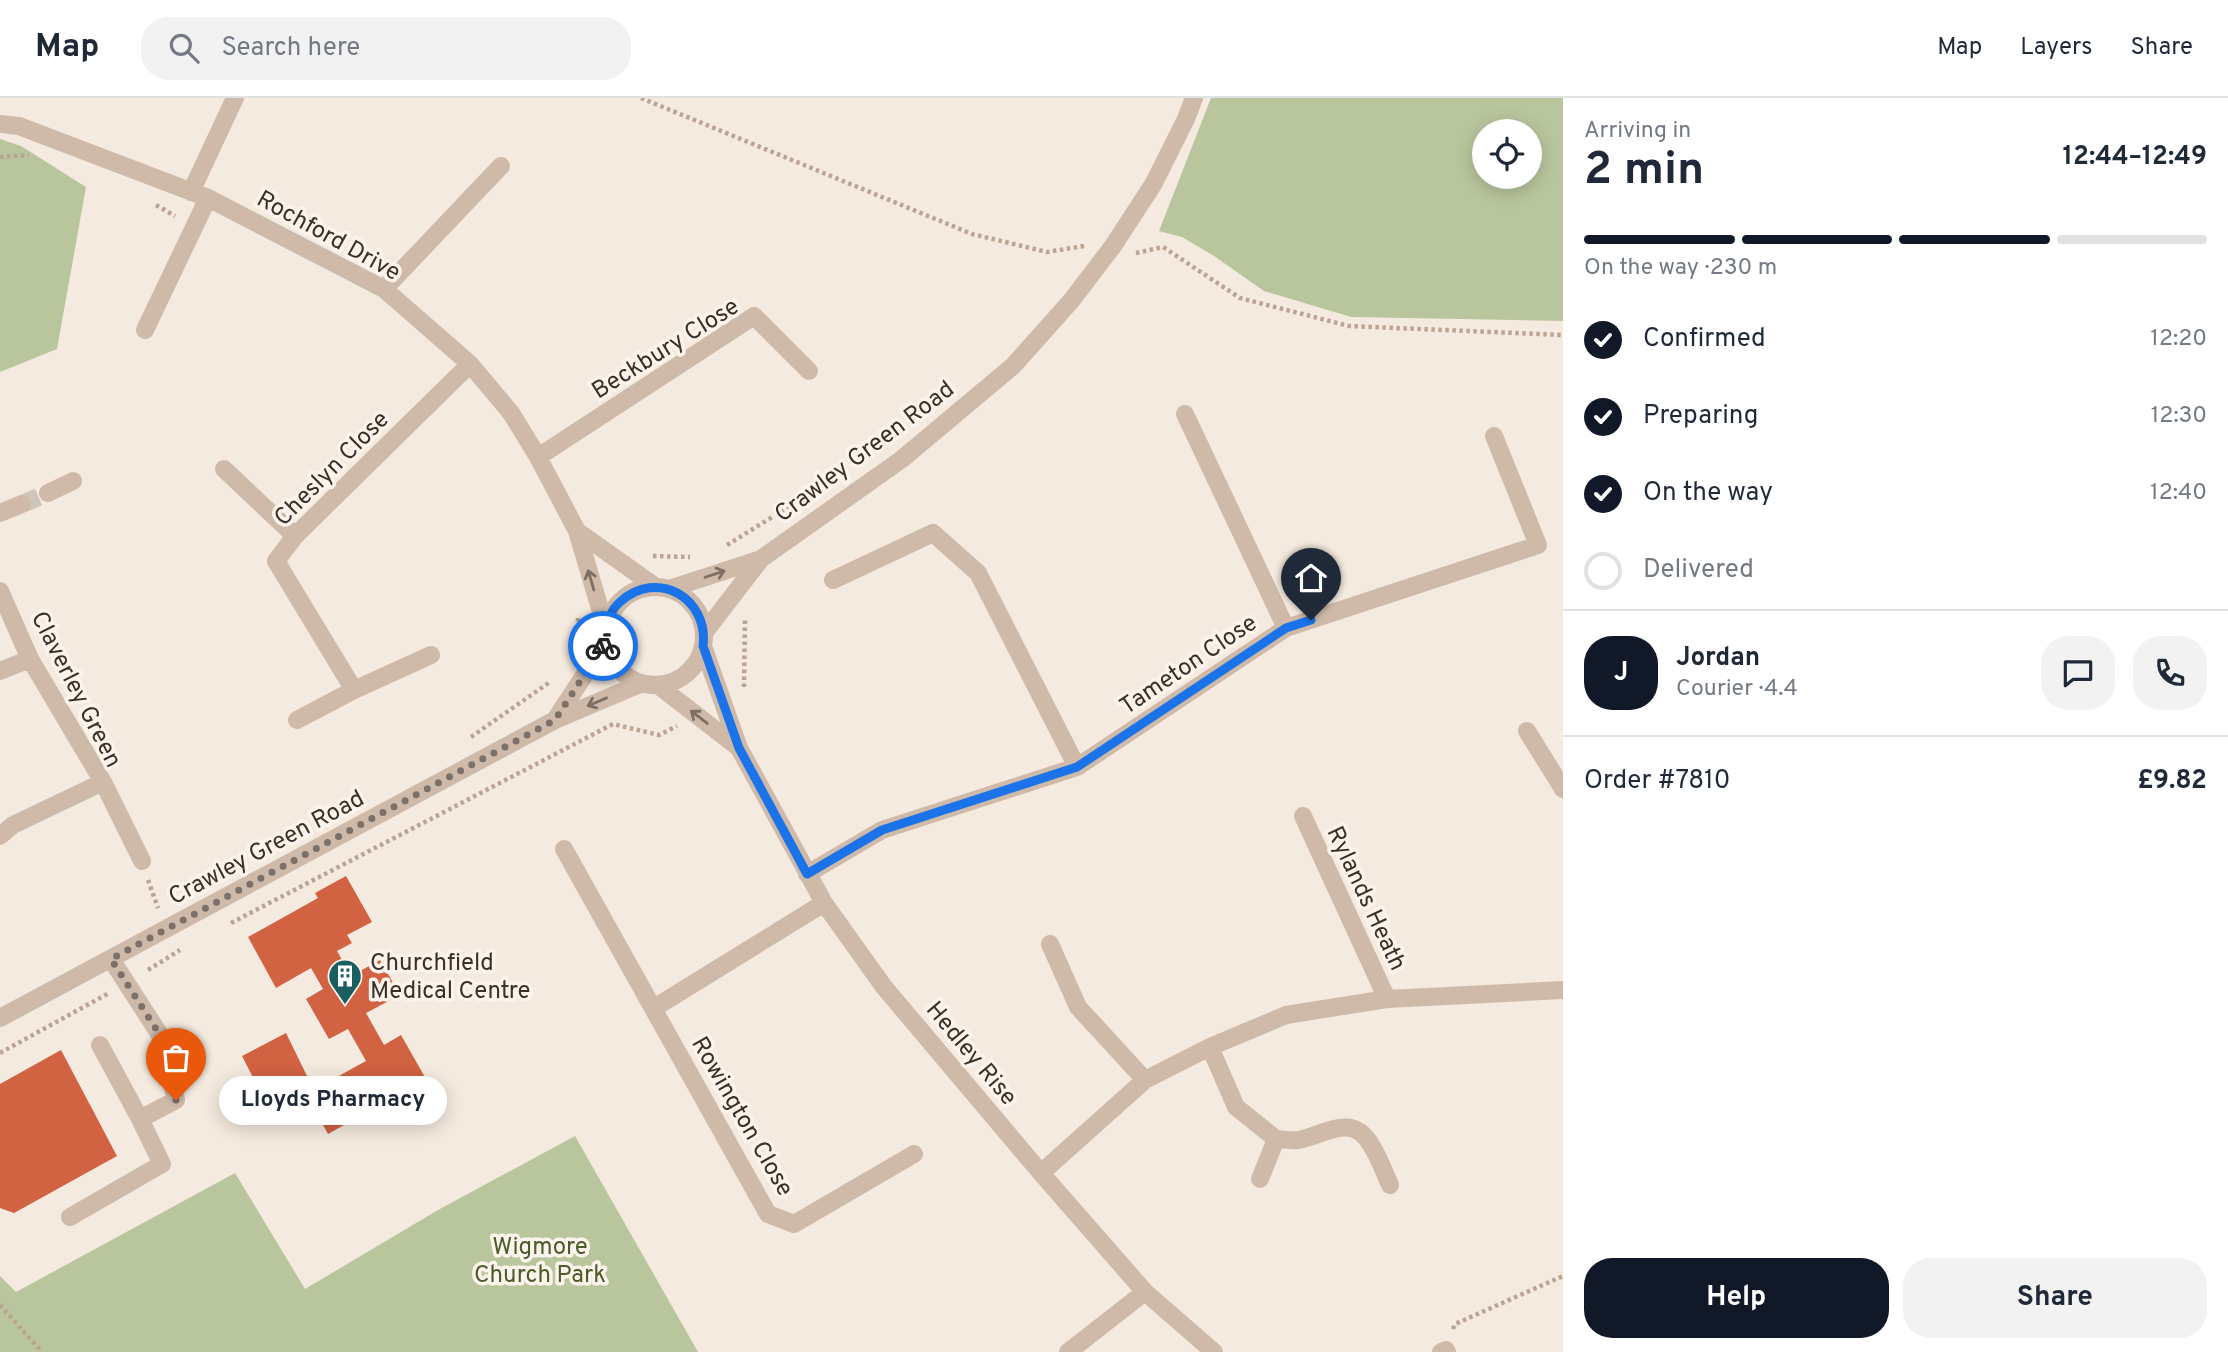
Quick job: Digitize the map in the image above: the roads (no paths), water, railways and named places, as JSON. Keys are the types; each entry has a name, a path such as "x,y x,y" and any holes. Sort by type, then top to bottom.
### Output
{"street":[{"path":"145,330 200,195 235,98"},
{"name":"Crawley Green Road","path":"704,639 761,559 902,460 1013,366 1070,301 1113,246 1154,183 1194,98"},
{"name":"Rochford Drive","path":"0,124 19,126 200,195 384,289 470,364 511,412 577,531 606,635"},
{"path":"384,289 501,166"},
{"name":"Beckbury Close","path":"538,457 754,316 808,371"},
{"name":"Cheslyn Close","path":"354,690 276,561 295,536 470,364"},
{"path":"1185,414 1286,628"},
{"name":"Tameton Close","path":"807,874 882,830 1077,767 1286,628 1538,545 1494,436"},
{"path":"224,469 295,536"},
{"path":"48,493 74,481"},
{"path":"0,513 22,504"},
{"name":"Rochford Drive","path":"577,531 662,588"},
{"path":"833,580 933,533 978,573 1077,767"},
{"name":"Crawley Green Road","path":"662,588 761,559"},
{"path":"662,588 680,594 697,610 704,639 698,661 688,673 674,682 659,686 640,684 616,668 609,655 606,635 610,615 618,604 642,589 662,588"},
{"name":"Claverley Green","path":"0,591 30,659 103,782 13,825 0,836"},
{"name":"Crawley Green Road","path":"555,720 606,635"},
{"name":"Hedley Rise","path":"704,639 739,748 824,903 884,987 1145,1292 1214,1352"},
{"path":"297,720 354,690 431,655"},
{"path":"0,671 30,659"},
{"name":"Crawley Green Road","path":"0,1018 555,720 640,684"},
{"name":"Hedley Rise","path":"659,686 739,748"},
{"path":"1527,731 1563,789"},
{"path":"103,782 142,861"},
{"name":"Rylands Heath","path":"1303,816 1387,999"},
{"name":"Rowington Close","path":"564,849 768,1214 794,1224 914,1153"},
{"path":"654,1008 824,903"},
{"path":"1050,944 1078,1007 1145,1080"},
{"path":"111,959 160,1035 176,1100 140,1119"},
{"name":"Rylands Heath","path":"1041,1173 1145,1080 1210,1046 1286,1015 1387,999 1563,990"},
{"path":"70,1217 162,1164 100,1045"},
{"path":"1210,1046 1236,1107 1276,1139 1296,1140 1347,1127 1356,1129 1371,1144 1390,1185"},
{"path":"1260,1179 1276,1139"},
{"path":"1068,1352 1145,1292"}],"tunnel":[{"path":"22,504 48,493"}],"place":[{"name":"Churchfield Medical Centre","path":"345,1006"},
{"name":"Lloyds Pharmacy","path":"176,1100"}],"park label":[{"name":"Wigmore Church Park","path":"540,1260"}]}
